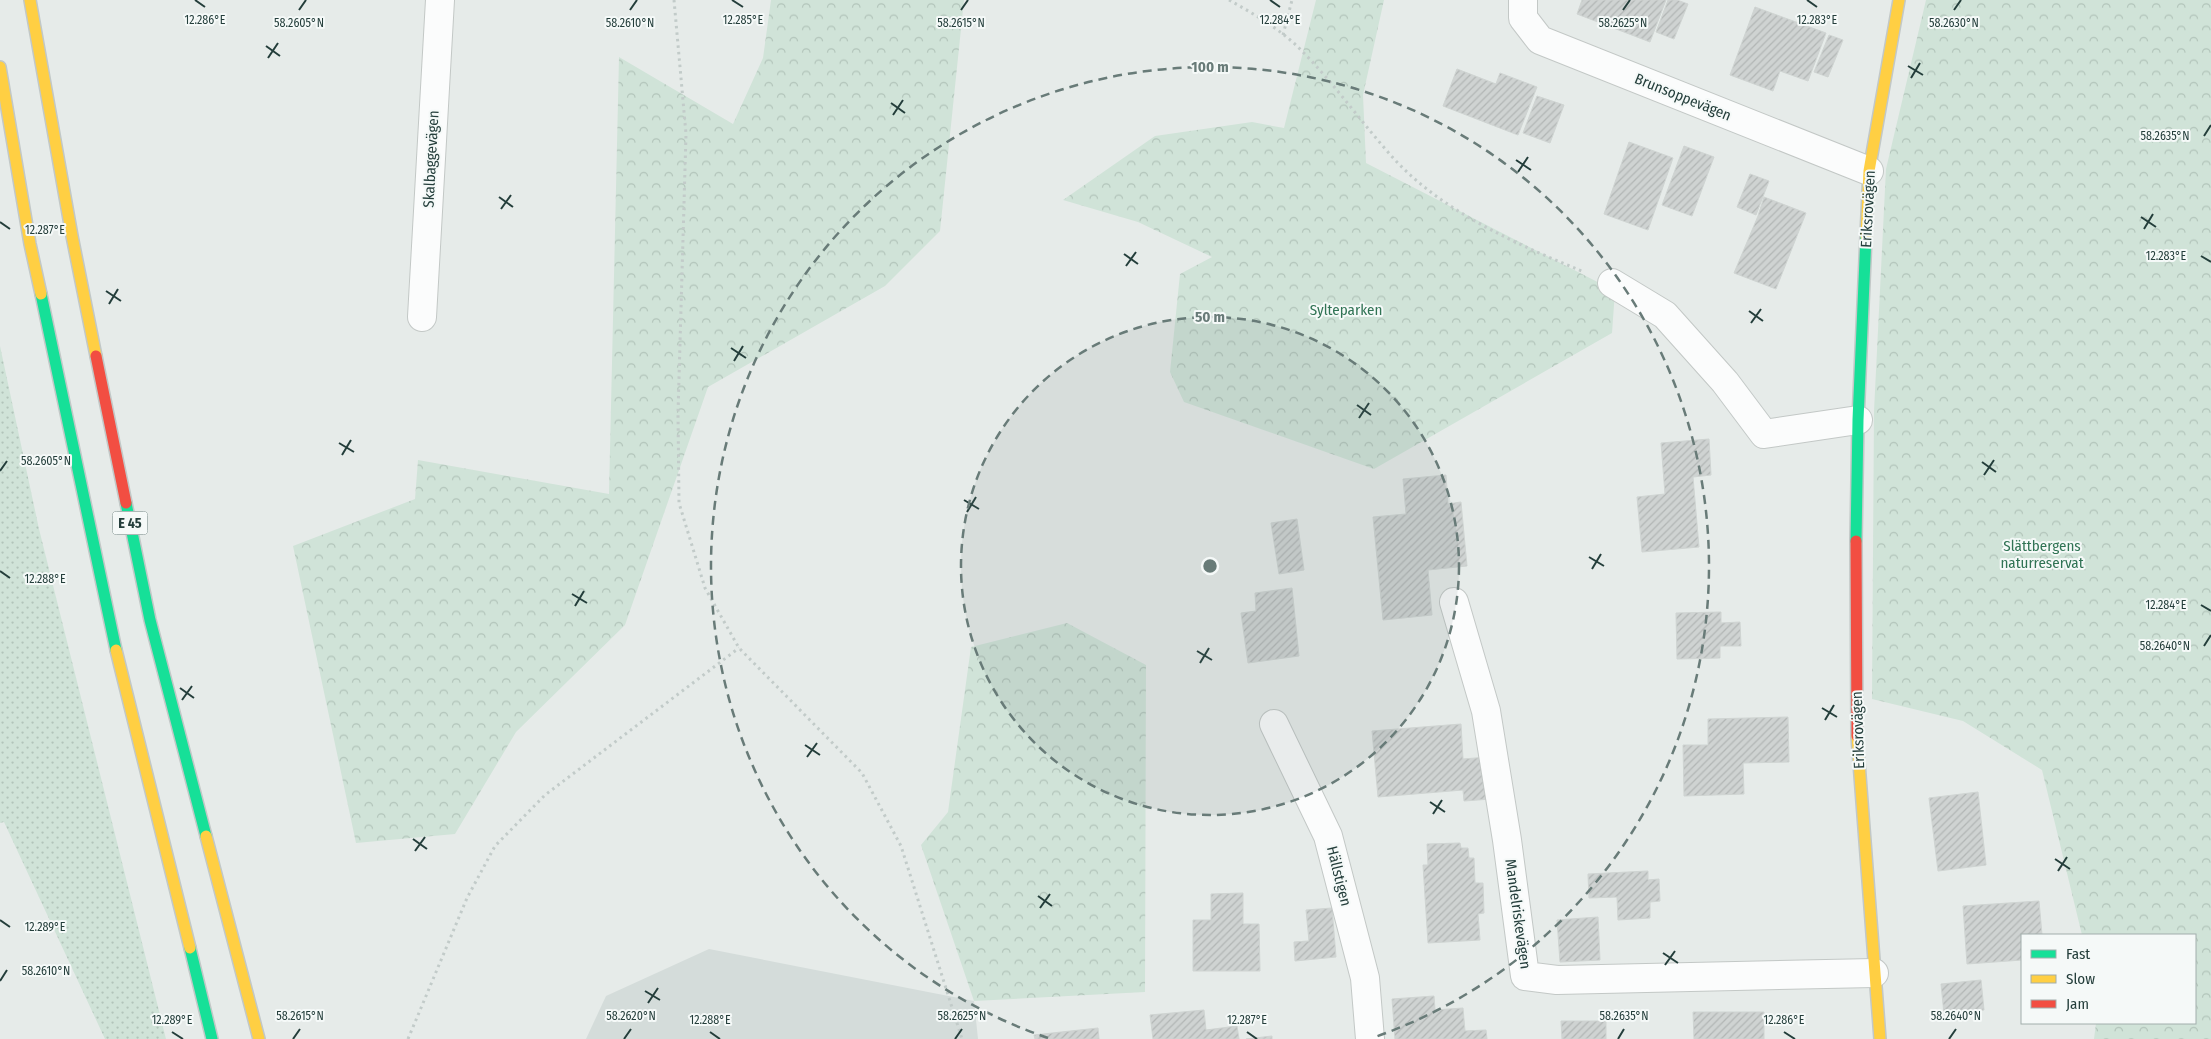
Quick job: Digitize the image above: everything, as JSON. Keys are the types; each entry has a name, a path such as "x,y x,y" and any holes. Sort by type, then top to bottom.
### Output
{"main road":[{"name":"E 45","path":"30,0 72,236 150,620 259,1039"},
{"name":"Eriksrovägen","path":"1880,1039 1857,738 1855,606 1858,420 1869,171 1899,0"},
{"name":"E 45","path":"0,67 30,244 114,642 212,1039"}],"street":[{"name":"Skalbaggevägen","path":"422,317 440,0"},
{"name":"Brunsoppevägen","path":"1523,0 1524,18 1540,40 1869,171"},
{"path":"1612,283 1665,315 1725,382 1764,434 1858,420"},
{"name":"Mandelriskevägen","path":"1454,602 1486,711 1507,840 1525,976 1557,980 1874,973"},
{"name":"Hällstigen","path":"1274,724 1328,836 1364,978 1370,1039"}],"path":[{"path":"674,0 686,134 678,413 679,503 705,588 739,648 862,773 901,846 962,1039"},
{"path":"1229,0 1260,17 1300,48 1397,162 1434,194 1478,222 1540,253 1612,283"},
{"path":"1283,35 1292,0"},
{"path":"408,1039 467,898 495,846 545,795 739,648"}],"shaded area":[{"path":"709,949 974,1001 978,1039 586,1039 606,996"}],"green space":[{"path":"771,0 964,0 940,231 885,286 708,387 625,625 516,732 455,834 356,843 293,546 415,499 418,460 609,494 619,57 733,124 763,58"},
{"name":"Sylteparken","path":"1316,0 1384,0 1363,95 1366,163 1615,291 1612,333 1374,469 1184,402 1170,372 1180,274 1212,257 1138,222 1063,200 1155,136 1252,122 1284,128"},
{"name":"Slättbergens naturreservat","path":"1926,0 2211,0 2211,1039 2094,1039 2096,1024 2196,1024 2196,934 2082,934 2042,770 1963,721 1872,699 1874,411 1886,169"},
{"path":"0,346 39,529 166,1039 105,1039 4,822 0,823"},
{"path":"1067,623 1146,665 1145,992 974,1001 921,845 948,812 971,647"}],"building":[{"path":"1582,0 1666,0 1650,42 1577,14"},
{"path":"1668,0 1677,0 1688,4 1674,39 1656,32"},
{"path":"1755,7 1826,33 1808,81 1780,71 1773,91 1730,75"},
{"path":"1829,35 1843,40 1828,77 1814,72"},
{"path":"1457,69 1496,84 1500,73 1537,87 1518,135 1443,106"},
{"path":"1537,96 1564,105 1550,143 1523,133"},
{"path":"1629,142 1673,158 1648,230 1604,214"},
{"path":"1684,146 1714,157 1692,216 1662,205"},
{"path":"1750,174 1769,181 1756,215 1737,207"},
{"path":"1764,197 1806,213 1776,289 1734,273"},
{"path":"1709,439 1711,475 1693,477 1699,547 1642,552 1637,497 1665,494 1661,443"},
{"path":"1446,475 1448,504 1461,502 1467,566 1428,570 1432,615 1383,620 1373,517 1406,514 1403,479"},
{"path":"1297,519 1304,570 1279,574 1271,523"},
{"path":"1292,588 1299,656 1248,663 1241,613 1256,611 1255,593"},
{"path":"1721,612 1721,623 1740,622 1741,646 1720,646 1720,658 1677,659 1676,613"},
{"path":"1788,717 1789,762 1743,763 1744,794 1684,796 1683,745 1708,745 1708,719"},
{"path":"1461,724 1463,759 1488,757 1491,799 1464,801 1463,790 1378,797 1372,731"},
{"path":"1978,792 1986,865 1938,871 1929,798"},
{"path":"1460,843 1461,848 1468,848 1469,858 1474,858 1475,883 1483,883 1484,913 1478,914 1480,940 1428,943 1423,865 1428,865 1427,844"},
{"path":"1648,871 1648,880 1659,879 1660,901 1650,902 1650,918 1618,920 1617,897 1589,898 1588,874"},
{"path":"1243,893 1243,924 1259,924 1260,971 1193,971 1193,920 1211,920 1211,894"},
{"path":"2039,901 2042,934 2021,934 2021,960 1967,964 1963,906"},
{"path":"1332,908 1336,957 1295,961 1294,942 1309,941 1306,910"},
{"path":"1598,917 1600,960 1560,962 1557,920"},
{"path":"1981,980 1984,1010 1944,1014 1941,984"},
{"path":"1434,996 1435,1010 1463,1008 1465,1031 1486,1030 1487,1039 1395,1039 1392,999"},
{"path":"1204,1010 1206,1030 1237,1026 1239,1039 1153,1039 1150,1015"},
{"path":"1693,1012 1764,1012 1764,1039 1694,1039"},
{"path":"1561,1021 1606,1021 1606,1039 1562,1039"},
{"path":"1098,1028 1099,1039 1035,1039 1034,1035"},
{"path":"1272,1036 1272,1039 1246,1039"}],"traffic: fast":[{"path":"1856,541 1858,420 1866,236"},
{"path":"41,294 116,650"},
{"path":"126,503 150,620 206,836"},
{"path":"190,948 212,1039"}],"traffic: slow":[{"path":"30,0 72,236 96,356"},
{"path":"1866,236 1869,171 1899,0"},
{"path":"0,67 30,244 41,294"},
{"path":"116,650 190,948"},
{"path":"1857,736 1880,1039"},
{"path":"206,836 259,1039"}],"traffic: jam":[{"path":"96,356 126,503"},
{"path":"1856,541 1857,736"}]}
